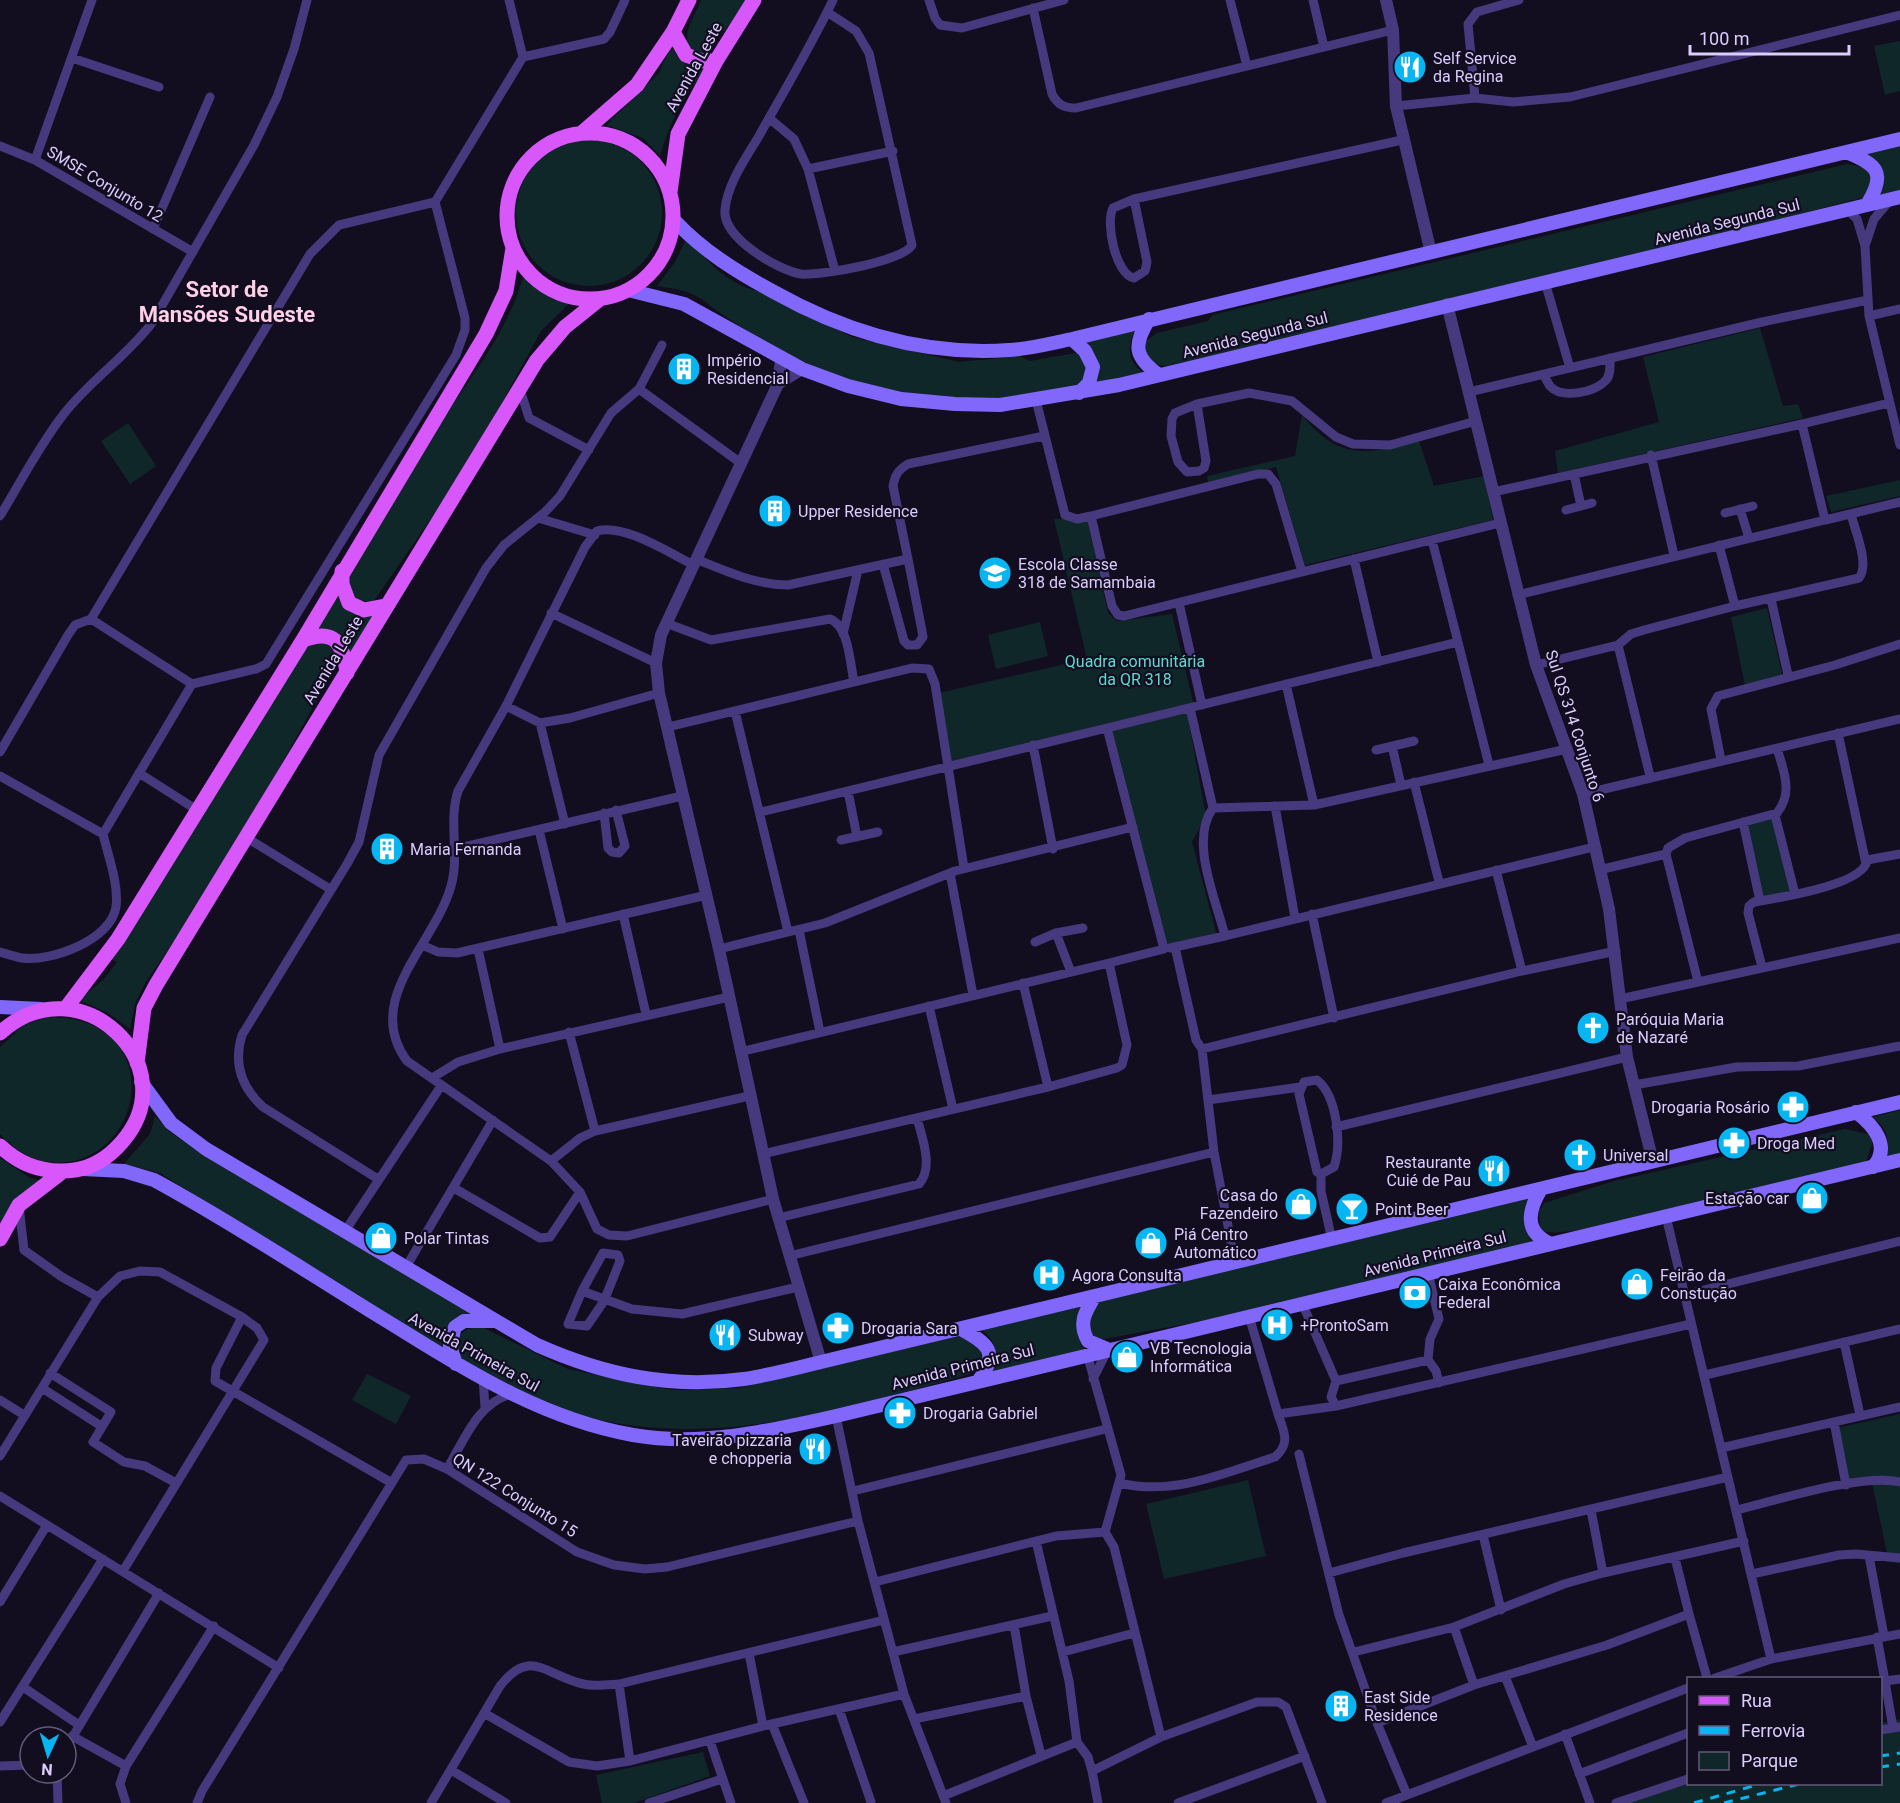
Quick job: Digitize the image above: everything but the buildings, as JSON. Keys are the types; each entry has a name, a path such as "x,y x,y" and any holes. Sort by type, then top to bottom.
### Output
{"main road":[{"path":"583,132 637,85 673,32 689,0"},
{"name":"Avenida Leste","path":"670,192 678,134 716,61 754,0"},
{"path":"673,32 686,55 703,61 716,61"},
{"path":"583,132 611,135 637,147 658,166 670,192 674,220 667,249 651,273 628,290 600,298 573,297 548,288 527,271 513,248 506,223 508,197 518,172 535,152 557,138 583,132"},
{"path":"674,220 715,258 809,312 858,332 900,344 954,351 1011,350 1072,339 1900,139"},
{"path":"1846,152 1869,162 1876,170 1877,185 1868,203"},
{"name":"Avenida Segunda Sul","path":"628,290 684,304 781,360 848,386 901,399 1000,405 1079,393 1159,375 1896,197"},
{"path":"66,1008 118,939 303,640 498,312 506,291 513,248"},
{"name":"Avenida Leste","path":"137,1063 144,1008 347,673 385,606 548,345 565,327 600,298"},
{"path":"1149,319 1141,331 1138,348 1143,361 1159,375"},
{"path":"1072,339 1085,351 1093,367 1089,383 1079,393"},
{"path":"342,571 342,584 349,603 364,610 385,606"},
{"path":"303,640 317,635 334,639 344,653 347,673"},
{"path":"0,1007 66,1008 84,1011 102,1019 123,1038 137,1063 141,1082 139,1110 127,1136 115,1150 81,1169 62,1172 43,1170 25,1164 0,1146"},
{"path":"0,1033 28,1014 46,1009"},
{"path":"141,1082 171,1124 206,1149 494,1321 568,1359 618,1375 682,1382 745,1379 821,1362 1900,1102"},
{"path":"1856,1112 1874,1126 1880,1141 1878,1162 1873,1167"},
{"name":"Avenida Primeira Sul","path":"81,1169 124,1171 154,1180 456,1364 511,1394 585,1424 634,1435 685,1439 730,1437 836,1416 1900,1160"},
{"path":"0,1239 19,1205 62,1172"},
{"path":"1541,1189 1532,1204 1530,1218 1534,1232 1549,1243"},
{"path":"1095,1296 1085,1312 1083,1328 1088,1341 1108,1349"},
{"path":"456,1364 450,1346 454,1327 464,1321 494,1321"},
{"path":"961,1329 980,1339 989,1350 989,1365 979,1380"}],"street":[{"path":"36,160 93,0"},
{"path":"0,516 62,416 84,391 134,346 152,323 254,146 277,97 294,49 307,0"},
{"path":"0,752 68,635 75,626 91,619 310,254 339,225 435,202 523,57 509,0"},
{"path":"523,57 604,39 610,32 625,0"},
{"path":"827,12 856,31 864,40 876,77 912,245 903,254 835,271 816,274 799,273 785,269 743,244 731,231 725,210 738,172 833,0"},
{"path":"929,0 940,25 962,28 1064,0"},
{"path":"1230,0 1247,66"},
{"path":"1313,0 1324,47"},
{"path":"1386,0 1393,30 1396,106 1402,140 1431,253"},
{"path":"1475,98 1467,31 1472,18 1484,4 1519,0"},
{"path":"1034,8 1052,94 1060,105 1067,108 1393,30"},
{"path":"1396,106 1475,98 1513,102 1570,97 1900,15"},
{"path":"72,58 159,87"},
{"path":"153,229 210,97"},
{"path":"769,118 794,139 808,169 835,271"},
{"path":"1134,199 1147,262 1145,271 1134,278 1122,272 1119,265 1110,221 1113,208 1134,199 1402,140"},
{"name":"SMSE Conjunto 12","path":"0,146 36,160 194,252"},
{"path":"808,169 893,151"},
{"path":"1865,246 1874,219 1896,197"},
{"path":"0,952 22,958 43,957 80,946 98,936 112,920 116,906 115,887 103,834 192,684 256,669 266,664 456,355 465,330 465,318 435,202"},
{"path":"1847,208 1857,219 1865,246 1869,316 1900,445"},
{"path":"1545,282 1570,368"},
{"path":"1469,392 1868,300"},
{"name":"Sul QS 314 Conjunto 6","path":"1447,304 1536,665 1583,794 1616,951 1627,1057 1653,1162"},
{"path":"1869,316 1900,309"},
{"path":"378,1179 263,1107 250,1096 239,1067 242,1035 359,842 379,755 486,568 504,545 538,518 560,496 611,413 639,389 662,345"},
{"path":"1544,375 1551,387 1558,392 1586,390 1605,382 1609,376 1610,358"},
{"path":"781,360 778,384 666,623 656,663 659,693 707,895 762,1154 778,1218 821,1362"},
{"path":"778,384 802,369"},
{"path":"520,389 529,418 589,450"},
{"path":"639,389 742,464"},
{"path":"1197,404 1206,452 1204,468 1187,472 1181,467 1171,427 1172,419 1178,410 1197,404 1249,393 1276,396 1292,401 1336,437 1353,444 1390,445 1476,421"},
{"path":"1035,400 1061,509 1070,518 1091,516 1258,474 1271,476 1276,484 1302,572"},
{"path":"1494,492 1889,403"},
{"path":"1802,424 1825,520"},
{"path":"883,564 904,641 908,645 917,645 923,637 893,486 895,476 908,464 1044,436"},
{"path":"1651,455 1674,555"},
{"path":"1199,471 1203,488"},
{"path":"1574,474 1581,506"},
{"path":"1517,595 1719,544 1900,502"},
{"path":"1566,510 1592,503"},
{"path":"1725,513 1753,506"},
{"path":"1740,509 1749,538"},
{"path":"1536,665 1618,645 1631,634 1735,606 1859,578 1863,571 1862,560 1851,514"},
{"path":"1091,516 1114,612 1118,615 1131,615 1500,523"},
{"path":"538,518 595,535"},
{"path":"773,1199 627,1236 609,1235 597,1229 580,1192 551,1161 407,1061 400,1050 391,1014 396,996 445,903 452,885 455,849 454,811 458,791 506,706 551,613 595,535 606,528 626,532 695,562 772,585 807,583 908,559"},
{"path":"1432,540 1489,765"},
{"path":"1719,544 1735,606"},
{"path":"1354,559 1378,662"},
{"path":"843,634 858,570"},
{"path":"1771,599 1788,675"},
{"path":"1179,603 1202,705"},
{"path":"551,613 656,663"},
{"path":"91,619 192,684"},
{"path":"666,623 711,640 830,619 838,623 843,634 854,682"},
{"path":"761,812 1458,642"},
{"path":"1721,760 1712,713 1714,699 1723,693 1835,665 1900,644"},
{"path":"1618,645 1650,776"},
{"path":"668,727 912,668 929,669 935,684 964,868"},
{"path":"1286,684 1314,805"},
{"path":"506,706 540,723 570,718 659,693"},
{"path":"1190,708 1213,808 1203,824 1202,846 1225,936"},
{"path":"735,711 788,932"},
{"path":"1583,794 1650,776 1900,719"},
{"path":"540,723 565,824"},
{"path":"1107,728 1164,949"},
{"path":"1762,967 1748,911 1752,903 1795,894 1857,875 1864,869 1867,860 1838,733"},
{"path":"1376,750 1414,741"},
{"path":"1033,745 1053,849"},
{"path":"1392,746 1401,784"},
{"path":"1698,982 1666,854 1668,848 1678,841 1775,815 1783,805 1787,793 1777,748"},
{"path":"1213,808 1314,805 1567,749"},
{"path":"138,773 197,810"},
{"path":"0,776 103,834"},
{"path":"1414,782 1439,882"},
{"path":"848,791 857,837"},
{"path":"455,849 682,796"},
{"path":"1275,806 1295,918"},
{"path":"604,813 608,848 612,852 619,853 625,846 616,810"},
{"path":"1775,815 1795,894"},
{"path":"1743,822 1760,901"},
{"path":"719,949 799,930 853,914 964,868 1053,849 1133,827"},
{"path":"540,830 563,929"},
{"path":"841,840 878,832"},
{"path":"247,838 330,889"},
{"path":"740,1052 1225,936 1439,882 1594,847"},
{"path":"1599,870 1666,854"},
{"path":"1867,860 1900,854"},
{"path":"1496,870 1522,971"},
{"path":"950,873 973,995"},
{"path":"422,945 438,952 457,953 707,895"},
{"path":"623,914 646,1014"},
{"path":"1312,914 1334,1018"},
{"path":"1035,942 1056,933 1083,928"},
{"path":"799,930 820,1032"},
{"path":"1056,933 1071,972"},
{"path":"1620,999 1900,938"},
{"path":"1174,947 1196,1040 1202,1049 1214,1152 1235,1263"},
{"path":"478,949 500,1049"},
{"path":"1202,1049 1522,971 1616,951"},
{"path":"762,1154 1103,1074 1122,1065 1127,1045 1109,963"},
{"path":"1023,983 1048,1087"},
{"path":"432,1077 458,1062 500,1049 646,1014 729,997"},
{"path":"928,1006 953,1109"},
{"path":"569,1032 595,1131"},
{"path":"1634,1085 1737,1067 1798,1066 1900,1046"},
{"path":"1336,1127 1627,1057"},
{"path":"1317,1080 1324,1086 1336,1127 1336,1161 1331,1170 1321,1174 1317,1172 1311,1155 1299,1094 1304,1082 1317,1080"},
{"path":"345,1231 441,1086"},
{"path":"1208,1100 1300,1087"},
{"path":"551,1161 580,1138 595,1131 749,1096"},
{"path":"778,1218 919,1185 924,1178 926,1153 917,1118"},
{"path":"406,1267 493,1120"},
{"path":"789,1256 1214,1152"},
{"path":"1321,1174 1321,1191 1332,1240"},
{"path":"453,1188 545,1239 550,1237 580,1192"},
{"path":"19,1205 24,1250 62,1277 98,1297"},
{"path":"1666,1216 1771,1659"},
{"path":"1684,1295 1900,1241"},
{"path":"603,1253 618,1255 620,1261 604,1300 587,1326 568,1323 582,1291 603,1253"},
{"path":"0,1456 98,1297 120,1276 140,1271 160,1272 258,1328 264,1340 123,1571"},
{"path":"1428,1273 1438,1319 1430,1339 1428,1360 1436,1371 1438,1383"},
{"path":"582,1291 604,1300 648,1312 682,1314 798,1287"},
{"path":"1302,1304 1336,1381 1331,1397 1336,1406"},
{"path":"1120,1483 1145,1489 1179,1486 1275,1457 1284,1449 1286,1437 1249,1316"},
{"path":"242,1317 214,1377 219,1384 392,1482"},
{"path":"1278,1414 1336,1406 1691,1324"},
{"path":"1705,1375 1900,1329"},
{"path":"1844,1342 1860,1415"},
{"path":"1093,1380 1108,1349"},
{"path":"1087,1354 1106,1429 1121,1475 1105,1532 1114,1547 1161,1737"},
{"path":"1336,1381 1428,1360"},
{"path":"50,1373 111,1412 93,1442 124,1462 145,1466 176,1483"},
{"path":"483,1378 485,1407"},
{"path":"42,1388 101,1426"},
{"path":"447,1469 485,1407 498,1398 511,1394"},
{"path":"0,1400 24,1414"},
{"path":"1721,1448 1900,1407"},
{"path":"836,1416 858,1521 904,1694 945,1799 1041,1755 1077,1742"},
{"path":"1834,1422 1846,1485"},
{"path":"853,1491 1106,1429"},
{"path":"1299,1454 1339,1615 1354,1652 1377,1724 1407,1795"},
{"name":"QN 122 Conjunto 15","path":"197,1803 202,1791 406,1460 424,1459 447,1469 577,1552 605,1562 645,1569 691,1563 858,1521"},
{"path":"1329,1573 1483,1534 1728,1477"},
{"path":"1737,1510 1846,1485 1885,1479 1900,1482"},
{"path":"0,1496 279,1668"},
{"path":"1591,1509 1603,1573"},
{"path":"0,1602 47,1525"},
{"path":"875,1582 1036,1541 1080,1532 1105,1532"},
{"path":"1483,1534 1501,1610"},
{"path":"1036,1541 1052,1616 1063,1652 1077,1742 1088,1757 1098,1803"},
{"path":"1354,1652 1454,1627 1564,1584 1744,1541"},
{"path":"1752,1574 1839,1555 1856,1554 1900,1558"},
{"path":"1869,1556 1880,1637 1883,1681 1897,1727 1882,1730"},
{"path":"1675,1558 1707,1677"},
{"path":"0,1722 103,1559"},
{"path":"22,1688 79,1725 159,1593"},
{"path":"1377,1724 1474,1685 1607,1645 1689,1614"},
{"path":"893,1652 1052,1616"},
{"path":"431,1803 484,1713 512,1671 527,1666 540,1667 577,1683 598,1686 619,1684 884,1620"},
{"path":"1014,1625 1026,1696 1041,1755"},
{"path":"126,1803 120,1784 126,1766 214,1626"},
{"path":"1454,1627 1474,1685"},
{"path":"1063,1652 1134,1633"},
{"path":"1718,1677 1771,1659 1900,1634"},
{"path":"749,1653 768,1725 804,1803"},
{"path":"1505,1676 1533,1747"},
{"path":"1883,1681 1900,1679"},
{"path":"619,1684 630,1761"},
{"path":"1386,1803 1687,1689"},
{"path":"484,1713 569,1762 597,1766 630,1761 768,1725 904,1694"},
{"path":"914,1719 1026,1696"},
{"path":"1092,1771 1161,1737 1266,1700 1278,1702 1286,1707 1322,1803"},
{"path":"839,1709 870,1803"},
{"path":"1565,1734 1590,1803"},
{"path":"1580,1774 1687,1734"},
{"path":"78,1739 126,1766"},
{"path":"710,1741 731,1803"},
{"path":"1178,1803 1305,1755"},
{"path":"0,1766 18,1765"},
{"path":"451,1770 506,1803"},
{"path":"648,1803 722,1779"},
{"path":"1616,1803 1687,1780"},
{"path":"57,1785 58,1803"}],"green space":[{"path":"701,0 746,0 734,20 704,52 691,51 687,38"},
{"path":"1900,41 1900,91 1885,95 1874,46"},
{"path":"671,46 679,59 705,69 678,110 660,156 643,138 606,125 659,73"},
{"path":"589,140 603,141 617,146 630,152 641,161 650,172 656,185 661,199 661,227 656,241 650,254 641,265 630,274 617,280 603,285 589,286 575,285 561,280 548,274 537,265 528,254 522,241 517,227 516,213 517,199 522,185 528,172 537,161 548,152 561,146 575,141"},
{"path":"1900,146 1900,192 1879,197 1884,185 1883,173 1878,163 1868,154"},
{"path":"1847,164 1869,168 1874,179 1869,196 1544,280 1166,366 1152,364 1144,352 1145,342 1157,333 1208,321 1212,315"},
{"path":"687,237 711,264 729,279 762,292 852,337 959,362 1020,356 1030,361 1081,352 1091,369 1077,388 999,399 923,396 886,390 849,379 813,366 777,348 688,292 657,286 675,262"},
{"path":"524,273 545,291 572,301 541,331 467,467 373,602 354,600 347,583 418,457 496,339 517,296"},
{"path":"1760,328 1783,406 1798,404 1803,418 1558,473 1555,451 1659,422 1643,357"},
{"path":"1135,331 1130,344 1130,355 1135,366 1146,374 1094,386 1084,342"},
{"path":"1302,415 1329,441 1355,451 1384,449 1419,441 1434,486 1484,476 1493,520 1305,565 1276,467 1208,482 1207,476 1295,456"},
{"path":"128,423 156,466 130,484 101,441"},
{"path":"1900,480 1900,496 1831,512 1826,496"},
{"name":"Quadra comunitária da QR 318","path":"1087,517 1108,613 1117,621 1172,614 1194,706 947,770 934,694 1087,659 1054,519"},
{"path":"335,592 345,607 375,613 349,654 312,630"},
{"path":"1767,608 1784,682 1746,690 1731,617"},
{"path":"1040,622 1048,656 996,669 988,635"},
{"path":"329,642 338,659 336,665 274,778 178,936 145,983 135,1004 130,1029 108,1013 79,1000 103,980 117,962 112,959 198,816 310,643"},
{"path":"1187,713 1206,816 1192,842 1217,936 1166,947 1111,730"},
{"path":"1773,818 1792,894 1760,900 1745,823"},
{"path":"47,1017 70,1019 92,1025 112,1039 125,1057 131,1078 130,1100 123,1121 110,1140 92,1154 69,1162 49,1162 31,1157 22,1153 0,1134 0,1047 24,1025"},
{"path":"1900,1110 1900,1154 1884,1159 1887,1136 1882,1126 1873,1117"},
{"path":"155,1116 169,1131 204,1156 471,1313 463,1316 445,1351 160,1173 124,1164 150,1134"},
{"path":"1845,1129 1868,1134 1873,1141 1866,1161 1622,1224 1567,1232 1540,1230 1539,1211 1544,1203 1614,1181"},
{"path":"0,1158 30,1178 45,1182 0,1245"},
{"path":"1531,1198 1524,1213 1530,1239 1538,1244 1302,1303 1098,1340 1091,1337 1087,1313 1101,1301"},
{"path":"1086,1303 1076,1319 1081,1345 1085,1349 991,1373 996,1355 994,1344 981,1329"},
{"path":"482,1327 568,1369 672,1390 740,1388 966,1334 984,1349 981,1369 970,1374 864,1403 759,1424 706,1429 653,1428 599,1420 545,1404 461,1358 457,1338 467,1329"},
{"path":"367,1374 411,1396 396,1424 352,1400"},
{"path":"1900,1414 1900,1563 1889,1562 1872,1483 1848,1486 1837,1428"},
{"path":"1248,1480 1266,1556 1164,1579 1146,1504"},
{"path":"1900,1719 1900,1803 1623,1803 1687,1784 1882,1785 1882,1723"},
{"path":"703,1752 710,1776 634,1803 602,1803 596,1775"}],"railway":[{"path":"1882,1756 1900,1753"},
{"path":"1882,1767 1900,1764"},
{"path":"1694,1803 1757,1785"},
{"path":"1724,1803 1795,1785"}],"place":[{"name":"Self Service da Regina","path":"1410,67"},
{"name":"Império Residencial","path":"684,369"},
{"name":"Upper Residence","path":"775,511"},
{"name":"Escola Classe 318 de Samambaia","path":"995,573"},
{"name":"Maria Fernanda","path":"387,849"},
{"name":"Paróquia Maria de Nazaré","path":"1593,1028"},
{"name":"Drogaria Rosário","path":"1793,1107"},
{"name":"Droga Med","path":"1734,1143"},
{"name":"Universal","path":"1580,1155"},
{"name":"Restaurante Cuié de Pau","path":"1494,1171"},
{"name":"Estação car","path":"1812,1198"},
{"name":"Casa do Fazendeiro","path":"1301,1204"},
{"name":"Point Beer","path":"1352,1209"},
{"name":"Polar Tintas","path":"381,1238"},
{"name":"Piá Centro Automático","path":"1151,1243"},
{"name":"Agora Consulta","path":"1049,1275"},
{"name":"Feirão da Constução","path":"1637,1284"},
{"name":"Caixa Econômica Federal","path":"1415,1293"},
{"name":"+ProntoSam","path":"1277,1325"},
{"name":"Drogaria Sara","path":"838,1328"},
{"name":"Subway","path":"725,1335"},
{"name":"VB Tecnologia Informática","path":"1127,1357"},
{"name":"Drogaria Gabriel","path":"900,1413"},
{"name":"Taveirão pizzaria e chopperia","path":"815,1449"},
{"name":"East Side Residence","path":"1341,1706"}],"district":[{"name":"Setor de Mansões Sudeste","path":"227,302"}]}
